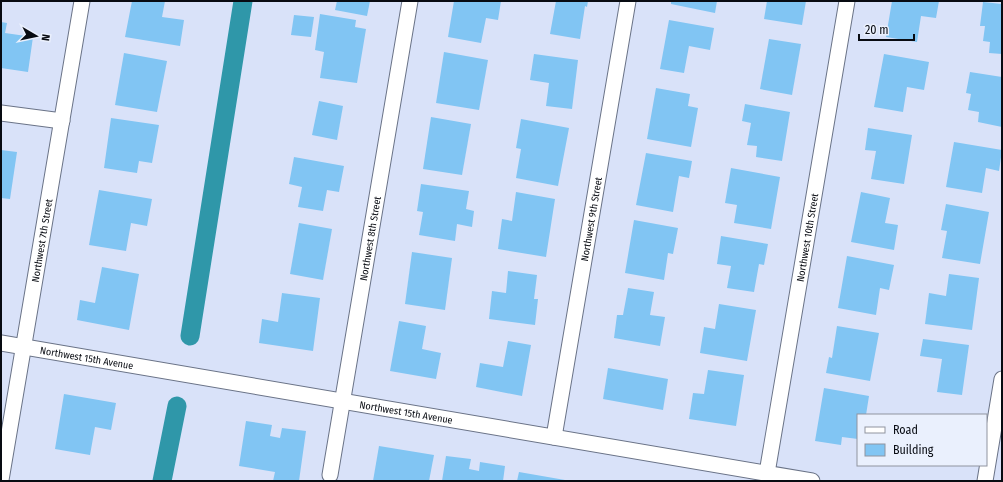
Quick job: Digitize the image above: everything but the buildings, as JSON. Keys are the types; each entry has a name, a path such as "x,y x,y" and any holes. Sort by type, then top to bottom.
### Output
{"street":[{"name":"Northwest 7th Street","path":"1,480 82,1"},
{"name":"Northwest 8th Street","path":"330,475 410,1"},
{"name":"Northwest 9th Street","path":"554,437 628,1"},
{"name":"Northwest 10th Street","path":"767,473 847,1"},
{"path":"1,113 62,122"},
{"name":"Northwest 15th Avenue","path":"1,343 812,481"},
{"path":"985,481 1002,379"}],"waterway":[{"path":"190,336 243,1"},
{"path":"162,481 177,406"}]}
